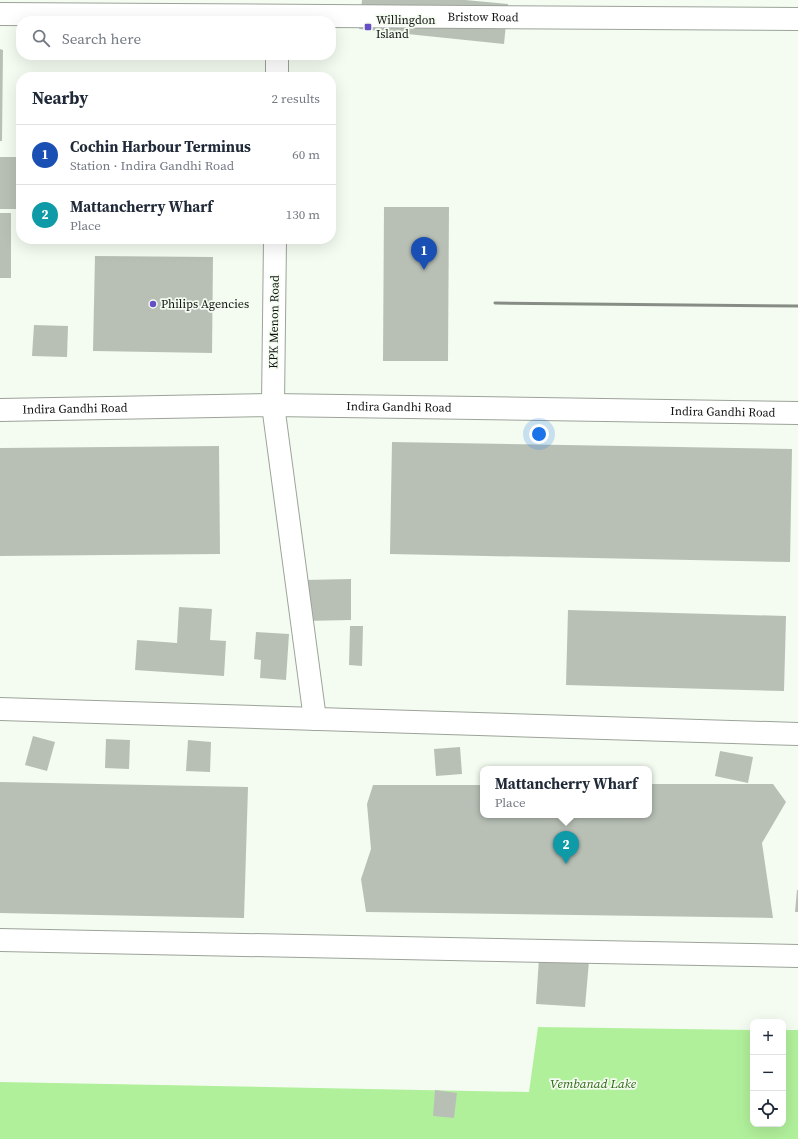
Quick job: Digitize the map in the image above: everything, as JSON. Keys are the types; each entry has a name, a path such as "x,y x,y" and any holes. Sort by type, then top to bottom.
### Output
{"main road":[{"name":"Bristow Road","path":"0,14 278,13 798,20"},
{"path":"277,60 277,72"},
{"name":"KPK Menon Road","path":"275,244 273,405 315,718"},
{"name":"Indira Gandhi Road","path":"0,410 273,405 798,413"},
{"path":"0,709 798,734"},
{"path":"0,940 798,956"}],"water":[{"name":"Vembanad Lake","path":"538,1027 750,1030 750,1127 786,1127 786,1030 798,1030 798,1139 0,1139 0,1082 529,1092"}],"building":[{"path":"362,0 465,0 508,4 504,44 359,29"},
{"path":"0,49 3,50 2,141 0,141"},
{"path":"0,157 16,157 16,209 0,209"},
{"path":"384,207 449,207 448,361 383,361"},
{"path":"0,213 11,213 11,278 0,278"},
{"name":"Philips Agencies","path":"95,256 213,257 212,353 93,351"},
{"path":"34,325 68,326 67,357 32,356"},
{"path":"392,442 792,449 790,562 390,554"},
{"path":"219,446 220,554 0,556 0,448"},
{"path":"351,579 351,620 304,621 304,580"},
{"path":"179,607 212,609 210,640 226,641 224,676 135,670 137,640 177,643"},
{"path":"568,610 786,616 784,691 566,685"},
{"path":"350,626 363,626 362,666 349,665"},
{"path":"256,632 289,634 286,680 260,678 261,660 254,659"},
{"path":"33,736 55,742 47,771 25,765"},
{"path":"106,739 130,740 129,769 105,768"},
{"path":"188,740 211,742 210,772 186,771"},
{"path":"460,747 462,774 436,776 434,749"},
{"path":"720,751 753,757 748,783 715,776"},
{"path":"0,782 248,787 244,918 0,913"},
{"path":"652,784 773,784 786,802 762,843 773,918 366,912 361,879 371,849 367,804 373,785 480,785 480,818 652,818"},
{"path":"797,890 798,912 795,912"},
{"path":"539,958 589,961 585,1007 536,1004"},
{"path":"435,1090 457,1093 454,1118 433,1116"}],"railway":[{"path":"495,303 798,306"}],"place":[{"name":"Willingdon Island","path":"368,27"},
{"name":"Cochin Harbour Terminus","path":"424,270"},
{"name":"Philips Agencies","path":"153,304"},
{"name":"Mattancherry Wharf","path":"566,864"}]}
